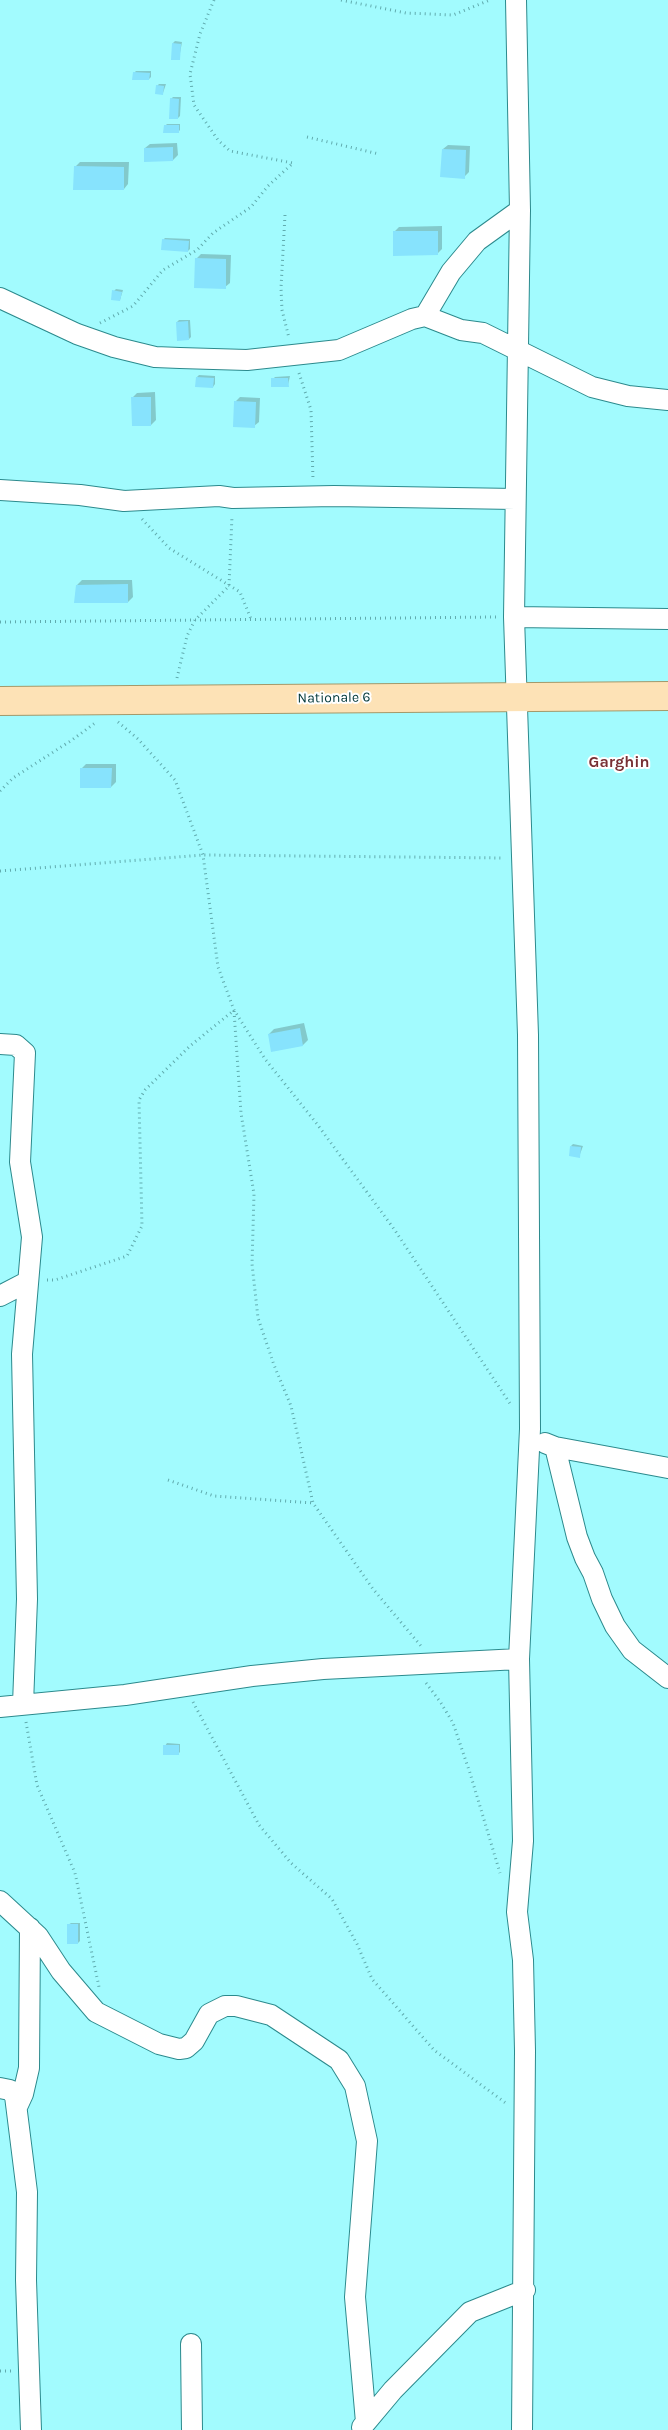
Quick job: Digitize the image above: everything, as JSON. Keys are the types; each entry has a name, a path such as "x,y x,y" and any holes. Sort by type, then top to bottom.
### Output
{"main road":[{"name":"Nationale 6","path":"0,701 99,706 171,700 668,696"}],"street":[{"path":"516,0 520,210 515,499 517,522 514,617 515,696 528,1035 530,1429 519,1658 524,1841 517,1912 523,1960 525,2051 525,2290 522,2430"},
{"path":"425,316 451,272 477,242 520,210"},
{"path":"0,298 78,334 155,357 248,360 339,350 412,319 425,316 461,330 483,333 518,348 592,387 628,396 668,400"},
{"path":"0,490 80,495 124,501 219,496 233,498 334,496 515,499"},
{"path":"514,617 668,619"},
{"path":"0,1044 16,1045 25,1053 20,1162 32,1236 22,1354 26,1599 23,1704"},
{"path":"0,1296 27,1282"},
{"path":"530,1429 540,1441 555,1447 668,1468"},
{"path":"555,1447 584,1558 594,1573 602,1598 615,1626 632,1650 668,1678"},
{"path":"0,1707 125,1695 252,1676 407,1664 519,1658"},
{"path":"0,1901 38,1936 61,1971 96,2012 158,2044 180,2049 186,2048 194,2041 209,2014 225,2006 236,2006 270,2015 339,2060 355,2086 366,2141 355,2297 363,2426"},
{"path":"17,2107 24,2094 29,2068 30,1928"},
{"path":"0,2088 10,2090 15,2096 27,2192 26,2280 31,2430"},
{"path":"363,2426 393,2390 470,2312 525,2290"},
{"path":"191,2344 192,2430"}],"path":[{"path":"78,334 133,306 163,270 197,250 213,233 251,208 268,186 293,163 230,151 218,140 194,105 190,74 200,34 214,0"},
{"path":"341,0 406,13 453,15 490,0"},
{"path":"307,137 379,154"},
{"path":"171,700 187,636 195,620 229,586 233,498"},
{"path":"124,501 169,548 240,592 251,619"},
{"path":"0,622 514,617"},
{"path":"0,791 13,778 90,727 99,706 138,739 175,780 203,855 218,967 234,1010 265,1059 317,1124 394,1229 509,1402 530,1429"},
{"path":"0,871 203,855 522,858"},
{"path":"27,1282 55,1280 127,1256 142,1226 139,1100 145,1090 190,1046 234,1010"},
{"path":"234,1010 241,1113 254,1194 252,1264 258,1318 274,1365 291,1406 313,1503 373,1589 435,1663"},
{"path":"168,1480 214,1496 313,1503"},
{"path":"407,1664 430,1687 452,1724 470,1773 502,1880"},
{"path":"184,1686 259,1825 291,1863 332,1899 358,1944 372,1979 434,2050 524,2116"},
{"path":"23,1704 37,1785 75,1873 101,1994"}],"building":[{"path":"172,43 181,44 180,60 171,60"},
{"path":"133,72 150,73 149,80 132,80"},
{"path":"156,85 164,86 163,95 155,94"},
{"path":"170,98 179,99 178,119 169,119"},
{"path":"164,125 179,125 179,133 163,133"},
{"path":"173,147 173,161 144,162 144,148"},
{"path":"442,149 466,150 465,179 440,177"},
{"path":"74,166 124,167 124,190 73,190"},
{"path":"393,231 438,231 438,255 393,256"},
{"path":"162,239 189,241 188,252 161,250"},
{"path":"195,258 226,259 226,289 194,288"},
{"path":"112,290 122,292 120,301 111,300"},
{"path":"188,321 189,340 177,341 176,322"},
{"path":"196,377 214,378 213,388 195,387"},
{"path":"271,378 288,378 289,387 271,387"},
{"path":"131,397 151,397 151,426 132,426"},
{"path":"234,401 256,402 255,428 233,427"},
{"path":"128,584 128,603 74,603 76,585"},
{"path":"80,768 112,768 111,788 80,788"},
{"path":"300,1028 303,1046 271,1052 268,1034"},
{"path":"570,1146 581,1147 580,1158 569,1156"},
{"path":"163,1745 179,1745 179,1755 163,1755"},
{"path":"67,1924 78,1924 78,1944 67,1944"}],"district":[{"name":"Garghin","path":"619,762"}]}
